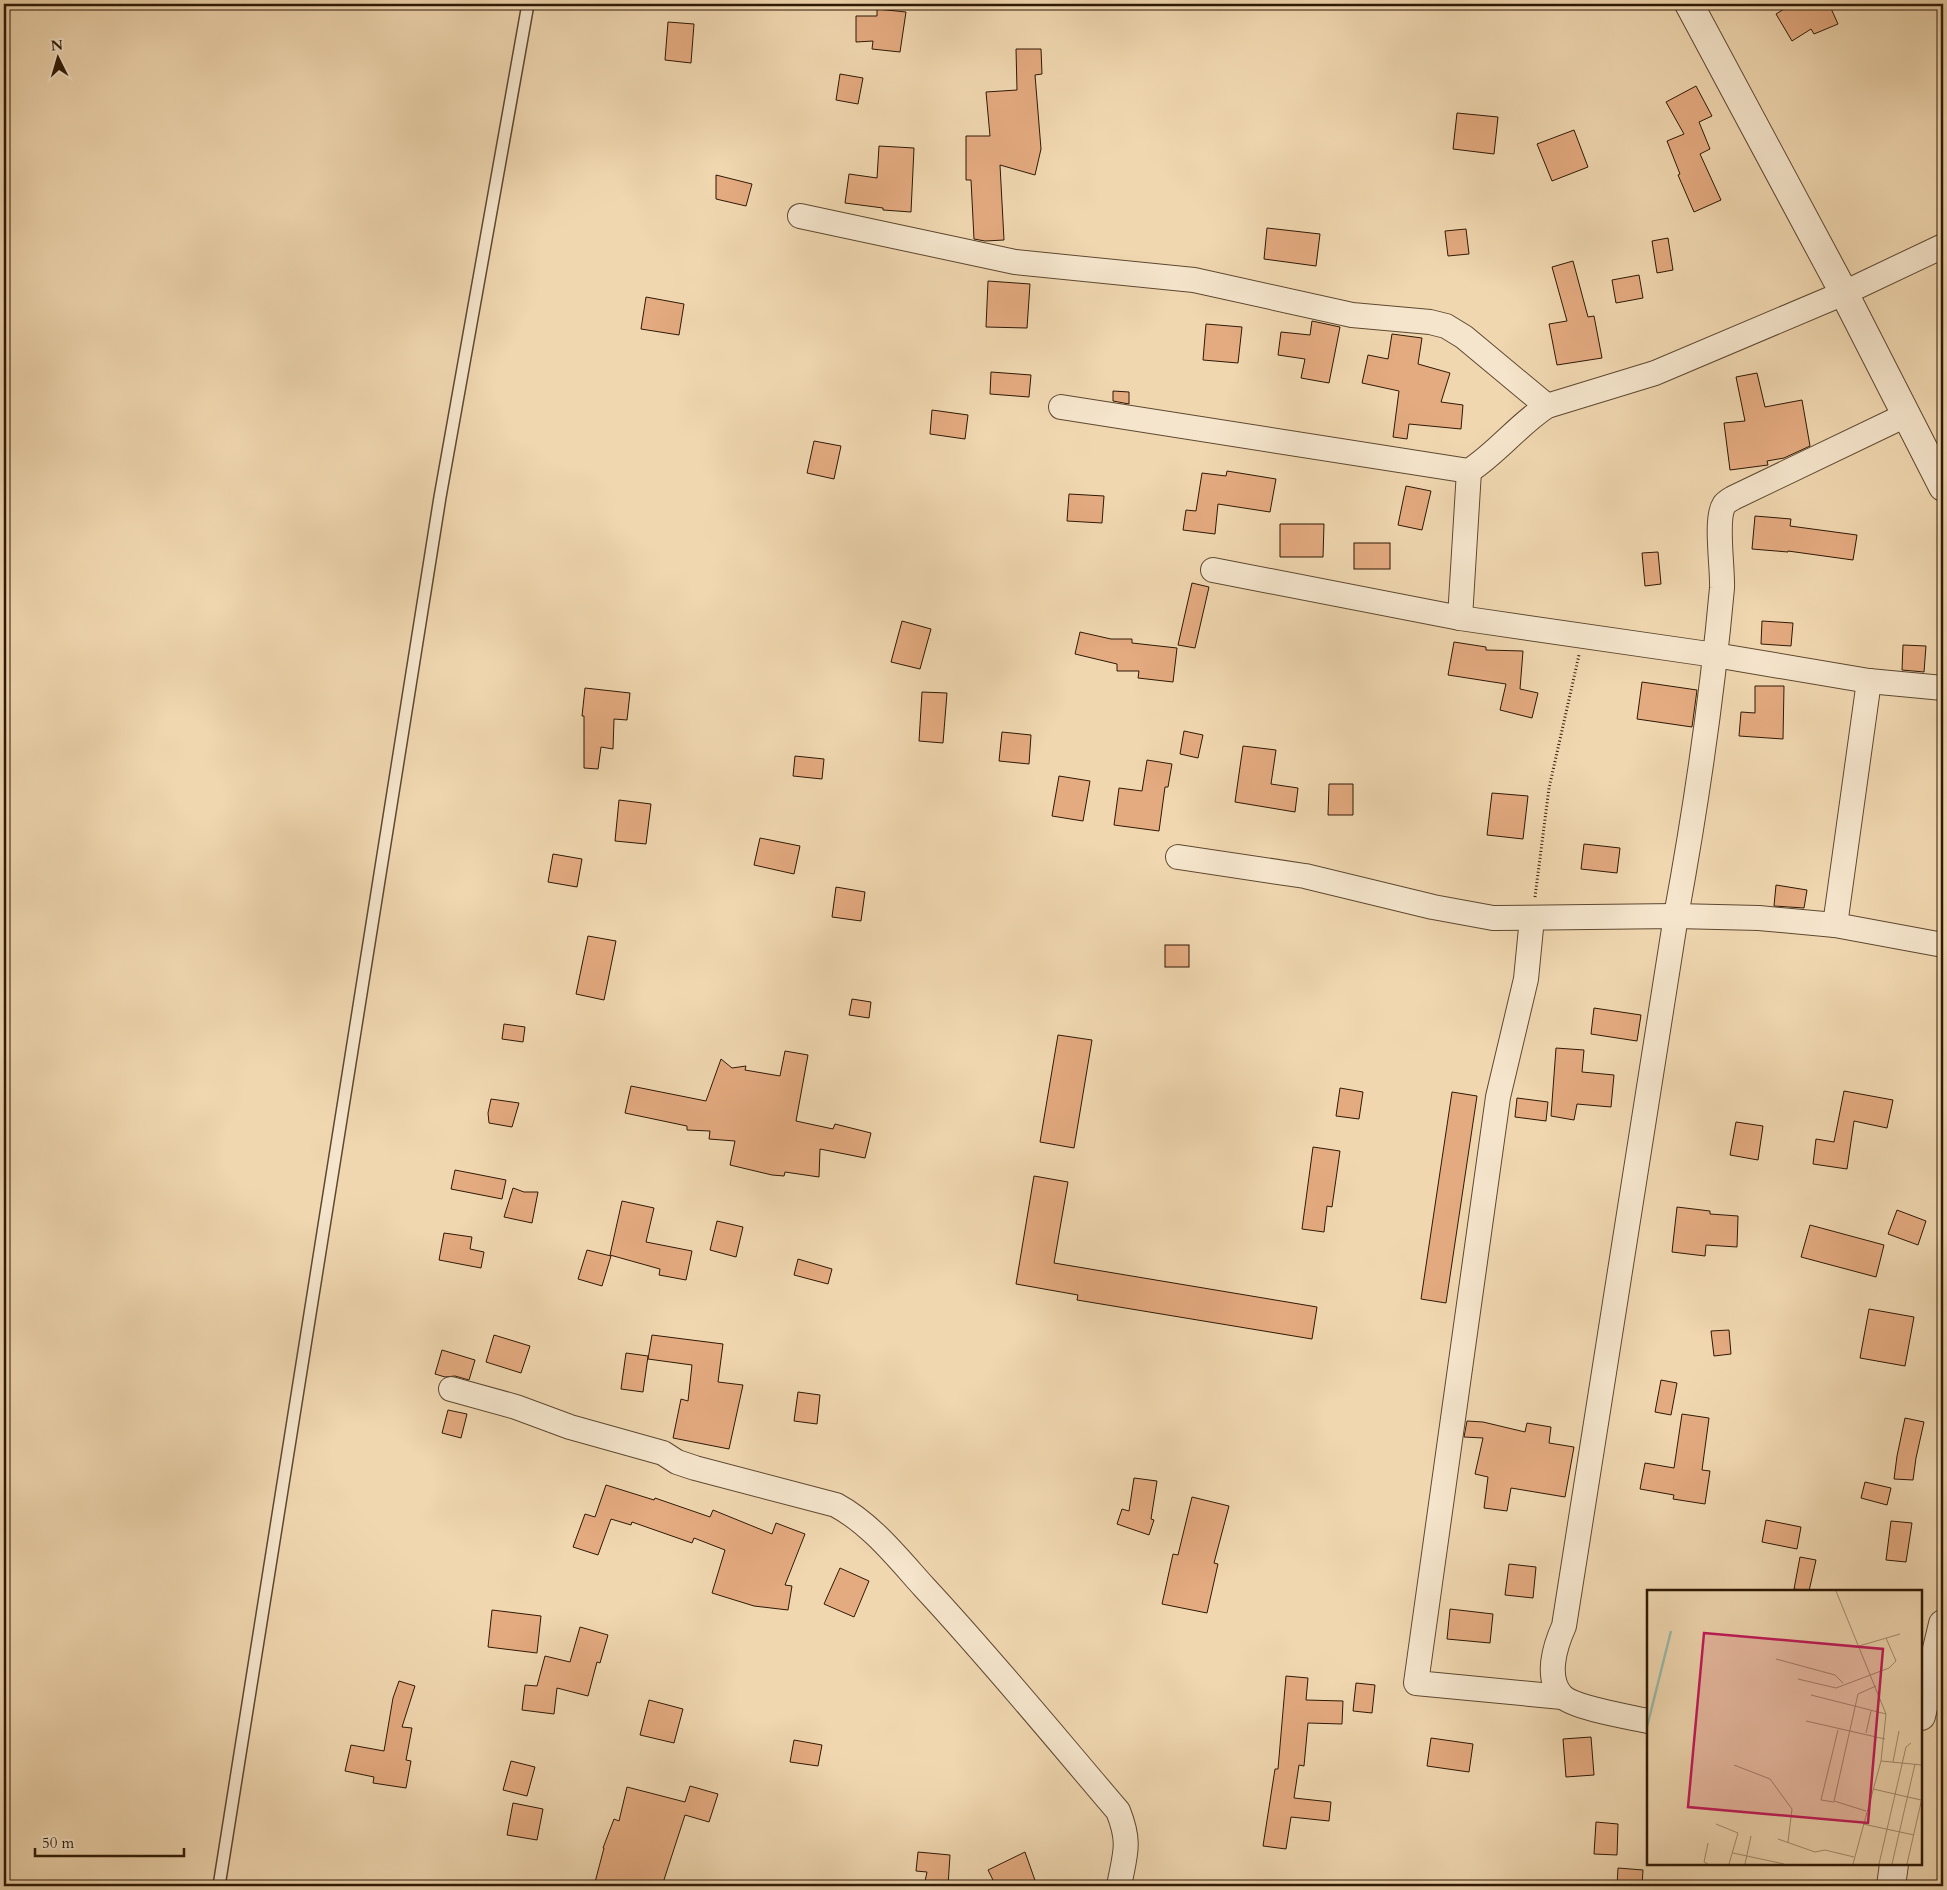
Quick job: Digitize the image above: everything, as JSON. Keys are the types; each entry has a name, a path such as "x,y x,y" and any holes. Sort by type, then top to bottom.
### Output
{"street":[{"path":"1689,4 1844,293 1943,487"},
{"path":"800,216 1015,262 1194,280 1366,317 1446,326 1464,337 1547,406"},
{"path":"1061,407 1469,471 1480,464 1531,416 1547,406 1655,373 1844,293 1943,246"},
{"path":"1562,1697 1554,1683 1554,1662 1557,1642 1566,1616 1676,916 1690,838 1715,655 1722,585 1720,516 1724,504 1733,498 1906,414"},
{"path":"1460,618 1469,471"},
{"path":"1213,570 1460,618 1715,655 1869,681 1943,688"},
{"path":"1835,925 1869,681"},
{"path":"1178,857 1305,876 1433,907 1493,918 1676,916 1759,918 1835,925 1943,945"},
{"path":"1532,918 1526,979 1496,1107 1416,1683 1562,1697 1577,1705 1647,1721"},
{"path":"451,1389 516,1407 570,1427 663,1454 677,1462 695,1468 836,1505 854,1514 952,1617 1118,1811 1125,1828 1127,1844 1119,1886"},
{"path":"1922,1712 1943,1624"},
{"path":"1891,1886 1894,1865"}],"lane":[{"path":"219,1886 438,507 528,4"}],"path":[{"path":"1532,918 1549,788 1573,678 1585,636"}],"building":[{"path":"1792,4 1829,4 1838,24 1814,34 1811,29 1792,41 1776,14"},
{"path":"877,9 906,12 900,52 872,49 873,41 856,42 856,16 877,16"},
{"path":"668,22 694,24 691,63 665,60"},
{"path":"1016,49 1041,49 1042,74 1035,75 1041,149 1035,175 1000,165 1004,240 985,241 974,239 971,180 966,180 966,136 990,136 986,92 1017,90"},
{"path":"840,74 863,78 858,104 836,100"},
{"path":"1696,86 1712,116 1699,122 1710,149 1700,154 1721,200 1694,212 1678,175 1680,174 1667,141 1684,134 1666,102"},
{"path":"1457,113 1498,117 1494,154 1453,149"},
{"path":"1574,130 1588,167 1552,181 1537,144"},
{"path":"879,146 914,148 911,212 883,210 883,208 845,203 849,174 877,178"},
{"path":"716,175 752,184 746,206 716,199"},
{"path":"1267,228 1320,234 1316,266 1264,259"},
{"path":"1466,229 1469,254 1448,256 1445,231"},
{"path":"1668,238 1673,270 1657,273 1652,241"},
{"path":"1573,261 1588,317 1594,316 1602,358 1557,365 1549,324 1567,321 1552,267"},
{"path":"1639,275 1643,298 1616,303 1612,280"},
{"path":"988,281 1030,284 1027,328 986,327"},
{"path":"646,297 684,304 679,335 641,329"},
{"path":"1312,321 1340,327 1329,383 1301,378 1305,359 1278,355 1281,332 1310,335"},
{"path":"1206,324 1242,327 1238,363 1203,360"},
{"path":"1392,334 1422,338 1418,364 1450,373 1441,402 1463,405 1461,429 1409,424 1407,439 1393,437 1399,391 1362,383 1368,355 1388,359"},
{"path":"991,372 1031,375 1029,397 990,394"},
{"path":"1757,373 1765,407 1802,400 1810,446 1784,458 1767,461 1768,465 1730,470 1724,423 1745,421 1736,377"},
{"path":"1113,391 1129,392 1129,404 1113,401"},
{"path":"932,410 968,415 965,439 930,434"},
{"path":"814,441 841,446 834,479 807,473"},
{"path":"1227,471 1276,479 1270,512 1218,504 1215,534 1183,530 1186,510 1196,511 1202,473 1226,476"},
{"path":"1406,486 1431,491 1422,530 1398,525"},
{"path":"1069,494 1104,496 1102,523 1067,521"},
{"path":"1755,516 1791,519 1790,526 1857,535 1853,560 1788,551 1752,549"},
{"path":"1280,524 1324,524 1323,557 1280,557"},
{"path":"1354,543 1390,543 1390,569 1354,569"},
{"path":"1658,552 1661,584 1645,586 1642,553"},
{"path":"1192,583 1209,587 1195,648 1178,645"},
{"path":"902,621 931,629 920,669 891,662"},
{"path":"1762,621 1793,623 1791,646 1761,644"},
{"path":"1080,632 1111,639 1132,639 1132,643 1177,648 1173,682 1138,678 1139,671 1117,671 1117,664 1075,654"},
{"path":"1454,642 1486,647 1486,650 1523,651 1520,689 1538,693 1532,718 1500,710 1506,684 1448,675"},
{"path":"1903,645 1926,646 1924,672 1902,670"},
{"path":"1642,682 1697,690 1692,727 1637,719"},
{"path":"1755,686 1784,686 1783,739 1739,736 1741,712 1755,713"},
{"path":"585,688 630,693 627,720 614,719 613,749 601,747 598,769 584,768 584,716 582,716"},
{"path":"922,692 947,693 943,743 919,741"},
{"path":"1184,731 1203,735 1198,758 1180,754"},
{"path":"1002,732 1031,735 1029,764 999,761"},
{"path":"1243,746 1276,750 1271,784 1298,788 1295,812 1235,802"},
{"path":"795,756 824,759 822,779 793,776"},
{"path":"1147,760 1172,764 1168,787 1165,787 1159,831 1114,825 1119,788 1142,791"},
{"path":"1059,776 1090,781 1083,821 1052,816"},
{"path":"1329,784 1353,784 1353,815 1328,815"},
{"path":"1492,793 1528,796 1523,839 1487,835"},
{"path":"619,800 651,804 646,844 615,841"},
{"path":"760,838 800,846 794,874 754,865"},
{"path":"1584,844 1620,848 1617,873 1581,869"},
{"path":"553,854 582,859 577,887 548,882"},
{"path":"1776,885 1807,890 1804,908 1774,906"},
{"path":"836,887 865,892 861,921 832,917"},
{"path":"588,936 616,941 604,1000 576,994"},
{"path":"1165,945 1189,945 1189,967 1165,967"},
{"path":"852,999 871,1002 869,1018 849,1015"},
{"path":"1594,1008 1641,1015 1637,1041 1591,1034"},
{"path":"504,1024 525,1027 523,1042 502,1039"},
{"path":"1058,1035 1092,1040 1074,1148 1040,1142"},
{"path":"1556,1048 1584,1050 1582,1072 1614,1075 1611,1107 1577,1104 1574,1120 1551,1116"},
{"path":"785,1051 808,1055 796,1121 833,1129 835,1124 871,1133 865,1158 820,1149 819,1177 785,1172 784,1176 772,1175 730,1165 735,1141 709,1139 710,1131 687,1130 687,1126 625,1113 631,1086 706,1101 721,1059 732,1068 746,1066 745,1070 780,1076"},
{"path":"1340,1088 1363,1092 1359,1119 1336,1116"},
{"path":"1844,1091 1893,1100 1887,1128 1854,1121 1847,1169 1813,1164 1816,1139 1834,1142"},
{"path":"1452,1092 1477,1096 1446,1303 1421,1299"},
{"path":"1517,1098 1548,1102 1546,1121 1515,1117"},
{"path":"491,1099 519,1103 512,1127 489,1123 488,1113"},
{"path":"1736,1122 1763,1126 1758,1160 1730,1155"},
{"path":"1313,1147 1340,1151 1332,1207 1327,1206 1324,1232 1302,1229"},
{"path":"455,1170 506,1180 502,1199 451,1189"},
{"path":"1034,1176 1068,1182 1054,1263 1317,1307 1312,1339 1077,1300 1078,1295 1016,1284"},
{"path":"513,1188 524,1192 538,1192 532,1223 504,1217"},
{"path":"622,1201 654,1208 646,1242 692,1251 686,1280 659,1275 660,1269 610,1255"},
{"path":"1677,1207 1710,1211 1710,1214 1738,1216 1737,1247 1706,1245 1705,1256 1672,1252"},
{"path":"1897,1210 1926,1221 1918,1245 1888,1234"},
{"path":"717,1221 743,1227 736,1257 710,1250"},
{"path":"1810,1225 1884,1245 1876,1277 1801,1257"},
{"path":"444,1233 472,1237 470,1249 484,1252 481,1268 439,1260"},
{"path":"587,1250 611,1256 602,1286 578,1279"},
{"path":"798,1259 832,1269 828,1284 794,1275"},
{"path":"1869,1309 1914,1317 1905,1366 1860,1358"},
{"path":"1729,1330 1731,1354 1714,1356 1711,1331"},
{"path":"494,1335 530,1346 521,1373 486,1362"},
{"path":"652,1335 723,1344 718,1382 743,1385 729,1449 673,1438 681,1399 688,1401 692,1365 648,1359"},
{"path":"442,1350 475,1360 469,1380 455,1376 445,1377 435,1374"},
{"path":"626,1353 648,1356 643,1392 621,1389"},
{"path":"1661,1380 1677,1383 1671,1415 1655,1412"},
{"path":"798,1392 820,1395 817,1424 794,1421"},
{"path":"448,1410 467,1414 461,1438 442,1433"},
{"path":"1682,1414 1709,1418 1702,1470 1710,1471 1705,1504 1673,1499 1674,1495 1640,1489 1645,1463 1674,1468"},
{"path":"1905,1418 1924,1422 1913,1480 1894,1479"},
{"path":"1467,1421 1483,1422 1525,1432 1527,1423 1551,1427 1549,1443 1574,1447 1565,1497 1511,1488 1507,1511 1484,1508 1488,1477 1475,1474 1483,1438 1464,1437"},
{"path":"1134,1478 1157,1481 1151,1519 1154,1520 1149,1535 1117,1524 1122,1509 1129,1511"},
{"path":"1865,1482 1891,1488 1887,1505 1861,1498"},
{"path":"606,1485 654,1500 655,1498 710,1517 713,1510 772,1534 776,1523 805,1534 785,1585 792,1586 788,1610 754,1606 712,1593 725,1550 694,1538 692,1543 632,1522 631,1525 611,1519 598,1555 573,1547 585,1514 595,1517"},
{"path":"1192,1497 1229,1506 1214,1563 1218,1564 1207,1613 1162,1604 1173,1554 1178,1555"},
{"path":"1766,1520 1801,1527 1797,1549 1762,1542"},
{"path":"1891,1521 1912,1523 1906,1562 1886,1560"},
{"path":"1800,1557 1816,1560 1809,1590 1794,1589"},
{"path":"1509,1564 1536,1567 1533,1598 1505,1595"},
{"path":"840,1568 869,1581 854,1617 824,1604"},
{"path":"1450,1609 1493,1614 1490,1643 1447,1639"},
{"path":"492,1610 541,1616 537,1653 488,1647"},
{"path":"580,1627 608,1635 600,1663 597,1662 588,1696 557,1688 554,1714 522,1710 525,1685 537,1686 545,1656 570,1662"},
{"path":"1286,1676 1308,1678 1306,1700 1343,1701 1342,1724 1308,1723 1304,1766 1299,1765 1294,1798 1331,1802 1329,1821 1291,1817 1286,1849 1263,1846 1275,1769 1278,1769"},
{"path":"399,1681 415,1686 402,1727 412,1728 406,1760 411,1761 406,1788 373,1783 374,1777 345,1771 351,1745 384,1751 393,1698"},
{"path":"1356,1683 1375,1685 1372,1713 1353,1711"},
{"path":"649,1700 683,1709 674,1743 640,1735"},
{"path":"1591,1737 1594,1775 1566,1777 1563,1739"},
{"path":"1431,1738 1473,1744 1469,1772 1427,1766"},
{"path":"794,1740 822,1745 818,1766 790,1762"},
{"path":"511,1761 535,1767 527,1796 503,1790"},
{"path":"690,1786 718,1794 709,1822 685,1815 662,1886 594,1886 603,1848 614,1819 619,1821 627,1787 685,1802"},
{"path":"513,1803 543,1809 537,1840 507,1835"},
{"path":"1596,1822 1618,1824 1617,1855 1594,1854"},
{"path":"918,1852 950,1855 948,1886 924,1886 927,1872 916,1871"},
{"path":"1025,1852 1037,1886 996,1886 988,1870"},
{"path":"1618,1868 1643,1870 1642,1886 1617,1886"}]}
